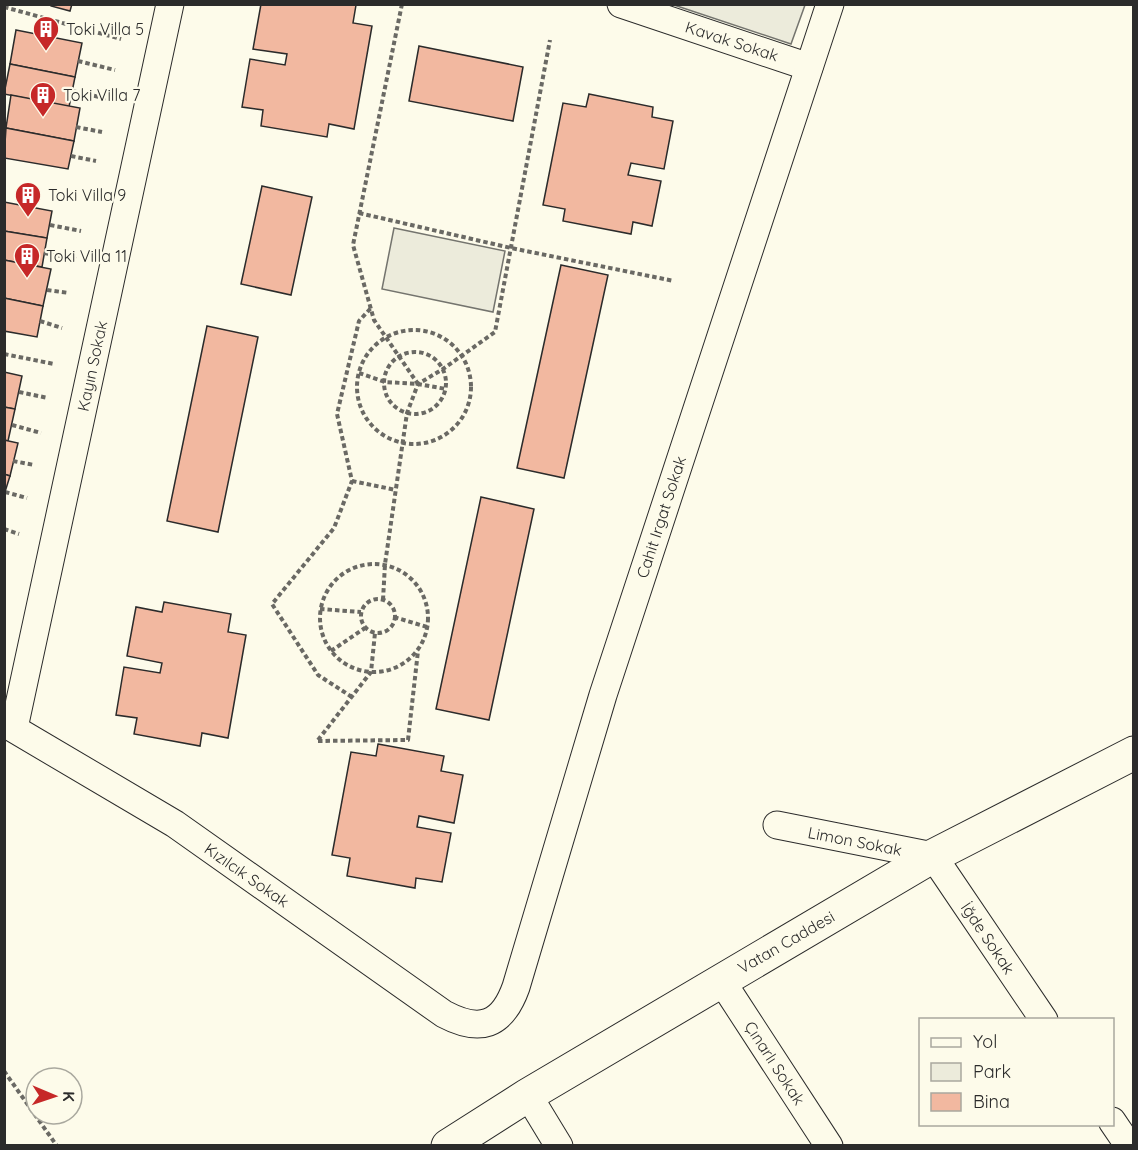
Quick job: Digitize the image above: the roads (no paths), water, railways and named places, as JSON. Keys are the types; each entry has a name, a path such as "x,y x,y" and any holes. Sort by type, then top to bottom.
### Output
{"street":[{"name":"Kayın Sokak","path":"9,726 170,4"},
{"name":"Kavak Sokak","path":"621,4 809,67"},
{"name":"Cahit Irgat Sokak","path":"488,1023 503,1014 511,1002 603,695 830,4"},
{"name":"Kızılcık Sokak","path":"9,726 175,824 444,1014 459,1022 488,1023"},
{"name":"Vatan Caddesi","path":"448,1146 528,1095 933,856 1134,753"},
{"name":"Limon Sokak","path":"777,825 933,856"},
{"name":"İğde Sokak","path":"933,856 1043,1018"},
{"name":"Çınarlı Sokak","path":"721,980 829,1146"},
{"path":"528,1095 559,1146"},
{"path":"1114,1123 1129,1146"}],"place":[{"name":"Toki Villa 5","path":"46,52"},
{"name":"Toki Villa 7","path":"43,118"},
{"name":"Toki Villa 9","path":"28,218"},
{"name":"Toki Villa 11","path":"27,279"}]}
